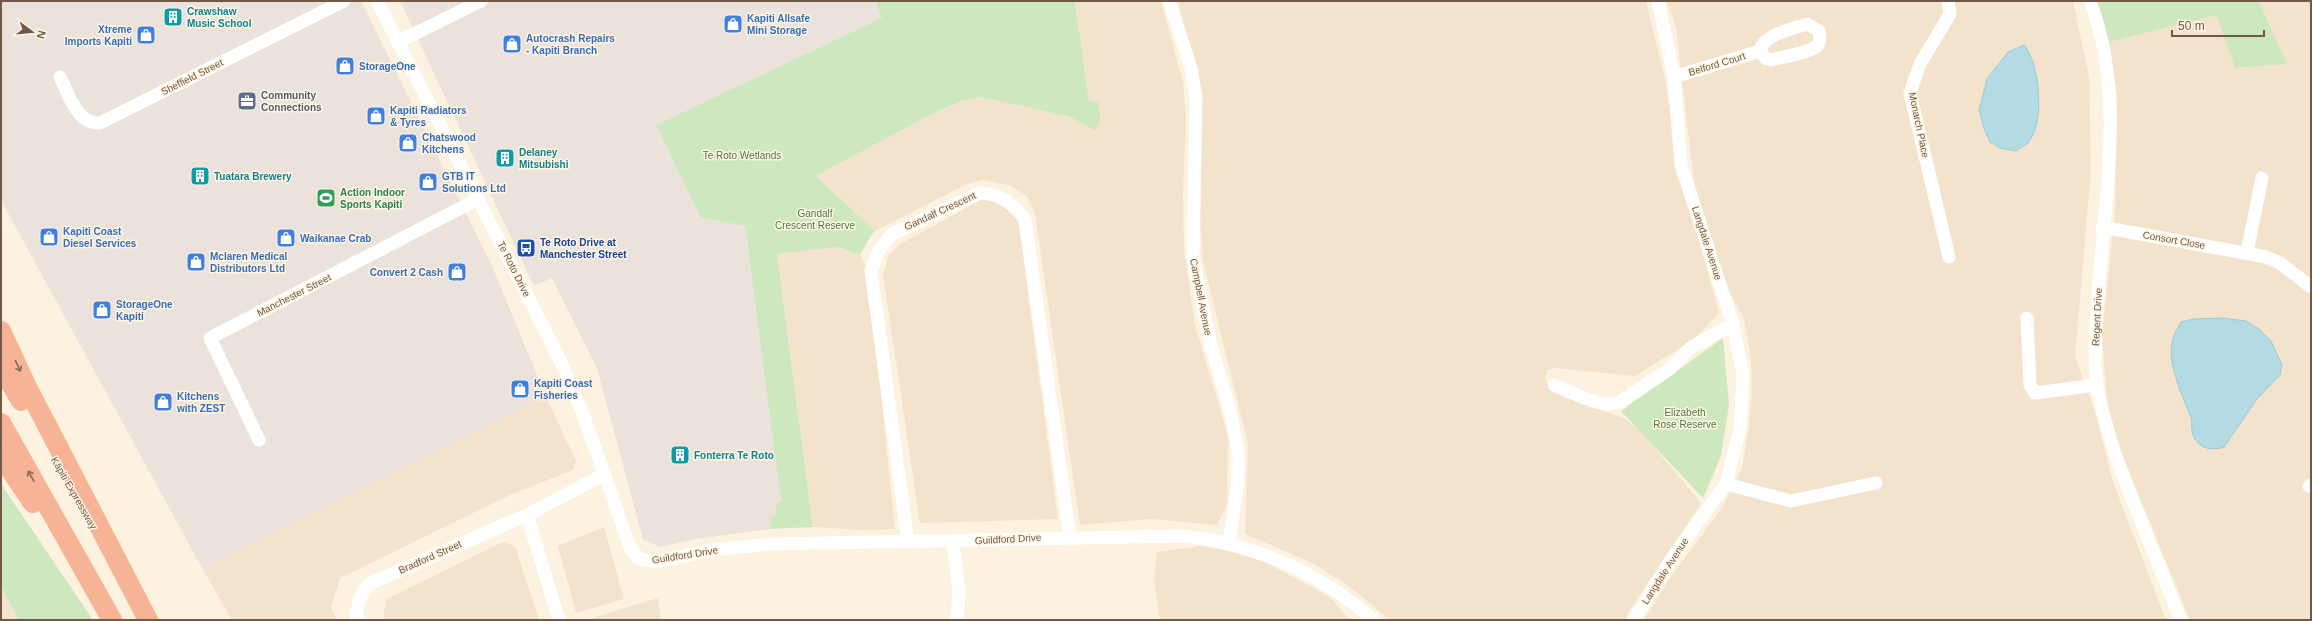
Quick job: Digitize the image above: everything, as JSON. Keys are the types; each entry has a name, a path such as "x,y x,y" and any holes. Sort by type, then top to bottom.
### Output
{"highway":[{"path":"1,331 26,385 148,620"},
{"name":"Kāpiti Expressway","path":"1,367 148,620"},
{"path":"1,423 111,619"},
{"path":"1,456 111,619"}],"street":[{"name":"Sheffield Street","path":"60,77 78,112 91,122 100,123 344,1"},
{"name":"Te Roto Drive","path":"377,1 561,362 584,417 630,546"},
{"path":"398,42 480,1"},
{"name":"Campbell Avenue","path":"1169,1 1190,68 1196,97 1193,258 1210,342 1229,407 1238,449 1238,482 1228,544"},
{"name":"Langdale Avenue","path":"1634,620 1674,555 1726,484 1740,429 1743,375 1733,324 1682,165 1674,77 1658,1"},
{"name":"Monarch Place","path":"1948,1 1950,14 1920,64 1910,93 1949,257"},
{"name":"Regent Drive","path":"2090,1 2099,31 2109,99 2110,177 2102,227 2095,345 2097,385 2115,456 2180,620"},
{"name":"Belford Court","path":"1674,77 1760,51"},
{"path":"2247,252 2262,178"},
{"name":"Gandalf Crescent","path":"908,542 871,271 878,252 892,234 980,193 991,194 1011,203 1025,220 1070,537"},
{"name":"Manchester Street","path":"259,440 210,338 478,199"},
{"name":"Consort Close","path":"2102,227 2247,252 2280,263 2311,287"},
{"path":"2027,318 2030,385 2035,393 2097,385"},
{"path":"1554,385 1600,404 1609,405 1619,403 1671,368 1690,348 1733,324"},
{"name":"Bradford Street","path":"359,620 356,614 360,598 369,584 526,515 605,474"},
{"path":"1726,484 1791,501 1876,483"},
{"path":"526,515 559,620"},
{"name":"Guildford Drive","path":"630,546 639,559 654,562 712,550 772,544 953,542 1070,537 1183,536 1228,544 1276,558 1296,567 1341,594 1373,620"},
{"path":"953,542 959,592 957,620"}],"shaded area":[{"path":"1,1 361,1 492,266 546,397 202,568 1,200"},
{"path":"400,1 875,1 883,18 656,125 701,218 745,226 779,488 784,501 777,514 769,517 770,529 696,539 660,547 643,539 597,368 552,278 534,286"},
{"path":"1075,1 1161,1 1183,82 1186,119 1183,194 1184,249 1195,325 1228,436 1227,505 1217,525 1151,519 1080,525 1035,214 1027,196 1010,185 983,180 969,183 875,231 816,176 928,116 961,101 981,97 1070,117 1095,131 1101,119 1098,102 1089,102"},
{"path":"1178,1 1646,1 1665,79 1678,164 1719,313 1693,340 1635,376 1555,368 1547,370 1545,380 1552,391 1563,397 1626,419 1641,431 1701,503 1629,611 1626,620 1390,620 1349,586 1314,564 1245,534 1248,444 1203,261 1199,208 1202,96"},
{"path":"1667,1 2073,1 2089,77 2091,171 2075,356 2095,411 2112,479 2166,620 1644,620 1670,578 1722,508 1742,468 1749,427 1752,393 1751,359 1744,319 1728,290 1694,182 1676,28"},
{"path":"2259,1 2311,1 2311,620 2190,620 2120,449 2107,402 2102,334 2115,212 2117,94 2109,42 2216,15 2235,68 2286,64"},
{"path":"986,197 997,199 1018,218 1058,519 920,523 883,275 889,254 902,243"},
{"path":"838,247 860,255 868,269 895,529 861,530 813,527 777,254"},
{"path":"546,397 576,461 573,470 510,495 340,578 331,608 337,620 232,620 202,568"},
{"path":"604,527 624,599 576,613 558,546"},
{"path":"503,542 515,546 539,620 383,620 386,599"},
{"path":"1200,546 1223,550 1263,561 1330,597 1350,620 1160,620 1154,578 1157,552"},
{"path":"1,586 19,620 1,620"},
{"path":"658,598 661,620 594,620 595,617"}],"green space":[{"name":"Te Roto Wetlands","path":"875,1 1075,1 1089,101 1098,102 1101,119 1095,131 1070,117 981,97 961,101 928,116 816,176 875,231 860,255 838,247 777,254 813,527 770,529 769,517 777,514 775,504 783,501 779,488 745,226 701,218 656,125 882,18"},
{"path":"2096,1 2259,1 2287,64 2235,68 2216,15 2109,42"},
{"name":"Elizabeth Rose Reserve","path":"1723,338 1729,405 1721,456 1703,498 1621,411"},
{"path":"1,484 93,620 19,620 1,586"}],"water":[{"path":"2024,45 2030,54 2034,66 2039,94 2039,109 2033,135 2027,144 2016,151 2000,148 1990,142 1979,110 1987,79 2008,52"},
{"path":"2222,318 2246,321 2259,329 2271,341 2282,365 2280,375 2257,399 2224,447 2210,449 2199,444 2193,434 2192,421 2173,368 2171,357 2172,346 2175,334 2181,322 2193,319"}],"place":[{"name":"Crawshaw Music School","path":"173,17"},
{"name":"Kapiti Allsafe Mini Storage","path":"733,24"},
{"name":"Xtreme Imports Kapiti","path":"146,35"},
{"name":"Autocrash Repairs - Kapiti Branch","path":"512,44"},
{"name":"StorageOne","path":"345,66"},
{"name":"Community Connections","path":"247,101"},
{"name":"Kapiti Radiators & Tyres","path":"376,116"},
{"name":"Chatswood Kitchens","path":"408,143"},
{"name":"Delaney Mitsubishi","path":"505,158"},
{"name":"Tuatara Brewery","path":"200,176"},
{"name":"GTB IT Solutions Ltd","path":"428,182"},
{"name":"Action Indoor Sports Kapiti","path":"326,198"},
{"name":"Kapiti Coast Diesel Services","path":"49,237"},
{"name":"Waikanae Crab","path":"286,238"},
{"name":"Te Roto Drive at Manchester Street","path":"526,248"},
{"name":"Mclaren Medical Distributors Ltd","path":"196,262"},
{"name":"Convert 2 Cash","path":"457,272"},
{"name":"StorageOne Kapiti","path":"102,310"},
{"name":"Kapiti Coast Fisheries","path":"520,389"},
{"name":"Kitchens with ZEST","path":"163,402"},
{"name":"Fonterra Te Roto","path":"680,455"}],"park label":[{"name":"Gandalf Crescent Reserve","path":"815,218"}]}
